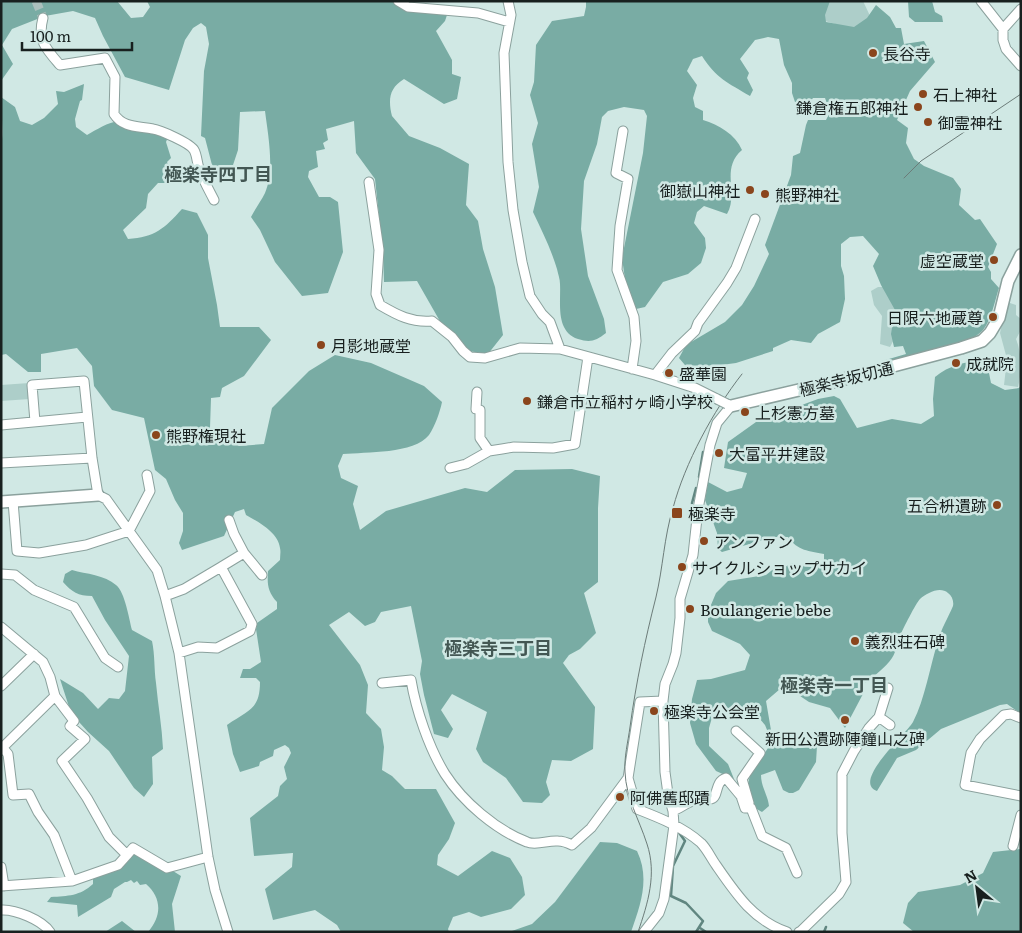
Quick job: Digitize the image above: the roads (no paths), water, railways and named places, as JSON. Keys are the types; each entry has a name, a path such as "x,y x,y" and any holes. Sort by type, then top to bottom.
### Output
{"street":[{"path":"398,1 408,8 478,13 509,22"},
{"path":"508,1 511,15 504,52 508,162 514,219 530,296 550,322 560,349"},
{"path":"981,1 1003,29 1003,40 1006,49 1021,66"},
{"path":"1003,29 1021,9"},
{"path":"43,18 40,27 42,40 60,65 105,58 115,77 114,114 117,118 130,126 156,129 161,133 180,140 193,149 204,180 214,200"},
{"path":"623,131 616,173 628,179 620,226 617,270 634,317 636,341 632,369"},
{"path":"369,182 379,250 376,294 380,305 401,317 422,322 432,321 452,336 470,357 484,358 520,348 560,349 695,388 729,405 717,423 710,445 698,509 693,555 680,599 676,653 665,684 665,772 674,825 664,899 659,912 644,932"},
{"path":"655,375 672,353 695,331 698,323 727,283 736,268 755,219"},
{"name":"極楽寺坂切通","path":"729,405 833,382 961,348 982,340 990,333 999,318 1008,280 1021,256"},
{"path":"450,468 466,464 489,452 514,447 553,448 575,444 588,357"},
{"path":"35,422 32,385 84,381 98,495"},
{"path":"477,392 476,410 480,410 480,438 489,452"},
{"path":"1,425 87,417"},
{"path":"1,463 92,458"},
{"path":"147,475 150,491 129,531 86,544 39,554 16,550 7,502 98,495 106,499 129,531 157,570 179,653 208,857 215,890 228,932"},
{"path":"229,520 244,553 262,575"},
{"path":"165,596 184,589 244,553"},
{"path":"179,653 198,647 217,648 232,642 252,628 252,624 222,567"},
{"path":"1,574 15,575 34,590 74,607 105,658 118,667"},
{"path":"1,627 43,662 50,677 55,696 74,721 70,726 85,739 62,761 87,798 109,837 127,855"},
{"path":"1,686 34,654"},
{"path":"382,683 412,680 414,698 445,774 476,811 510,834 529,843 558,840 572,845 591,828 628,778"},
{"path":"799,932 839,894 846,882 842,833 842,774 854,751 869,728 879,717 888,688"},
{"path":"55,696 2,746 8,754 6,780 13,795 29,794 54,835 72,881"},
{"path":"664,701 640,702 628,778 637,809 666,820 701,843 734,891 758,917 773,927 787,932"},
{"path":"1021,718 1011,714 1004,715 980,739 971,753 965,785 1021,796"},
{"path":"879,717 890,725"},
{"path":"736,731 760,753 742,779 762,836 786,848 797,872"},
{"path":"673,811 695,800 711,799 721,780 726,778 741,796 745,808 751,808"},
{"path":"1013,846 1021,815"},
{"path":"1,867 3,886 72,881 118,865 133,848 167,868 208,857"},
{"path":"1,910 13,910 41,923 50,932"}],"waterway":[{"path":"699,477 703,452"},
{"path":"692,503 696,488"},
{"path":"680,834 685,841 673,866 671,896 686,903 703,921 696,932"},
{"path":"824,932 826,927"},
{"path":"700,928 706,932"}],"tunnel":[{"path":"36,1 43,18"}],"tram line":[{"path":"904,178 921,161 1021,94"},
{"path":"638,932 648,899 651,877 650,855 633,808 625,772 626,750 638,678 670,519 678,491 701,438 742,374"}],"place":[{"name":"長谷寺","path":"873,53"},
{"name":"石上神社","path":"923,94"},
{"name":"鎌倉権五郎神社","path":"918,107"},
{"name":"御霊神社","path":"928,122"},
{"name":"御嶽山神社","path":"750,190"},
{"name":"熊野神社","path":"765,194"},
{"name":"虚空蔵堂","path":"994,260"},
{"name":"日限六地蔵尊","path":"993,317"},
{"name":"月影地蔵堂","path":"321,345"},
{"name":"成就院","path":"956,363"},
{"name":"盛華園","path":"669,373"},
{"name":"鎌倉市立稲村ヶ崎小学校","path":"527,401"},
{"name":"上杉憲方墓","path":"745,412"},
{"name":"熊野権現社","path":"156,435"},
{"name":"大富平井建設","path":"719,453"},
{"name":"五合枡遺跡","path":"997,505"},
{"name":"極楽寺","path":"677,513"},
{"name":"アンファン","path":"704,541"},
{"name":"サイクルショップサカイ","path":"682,567"},
{"name":"Boulangerie bebe","path":"690,609"},
{"name":"義烈荘石碑","path":"855,641"},
{"name":"極楽寺公会堂","path":"654,711"},
{"name":"新田公遺跡陣鐘山之碑","path":"845,720"},
{"name":"阿佛舊邸蹟","path":"620,797"}],"district":[{"name":"極楽寺四丁目","path":"218,173"},
{"name":"極楽寺三丁目","path":"498,647"},
{"name":"極楽寺一丁目","path":"834,684"}]}
